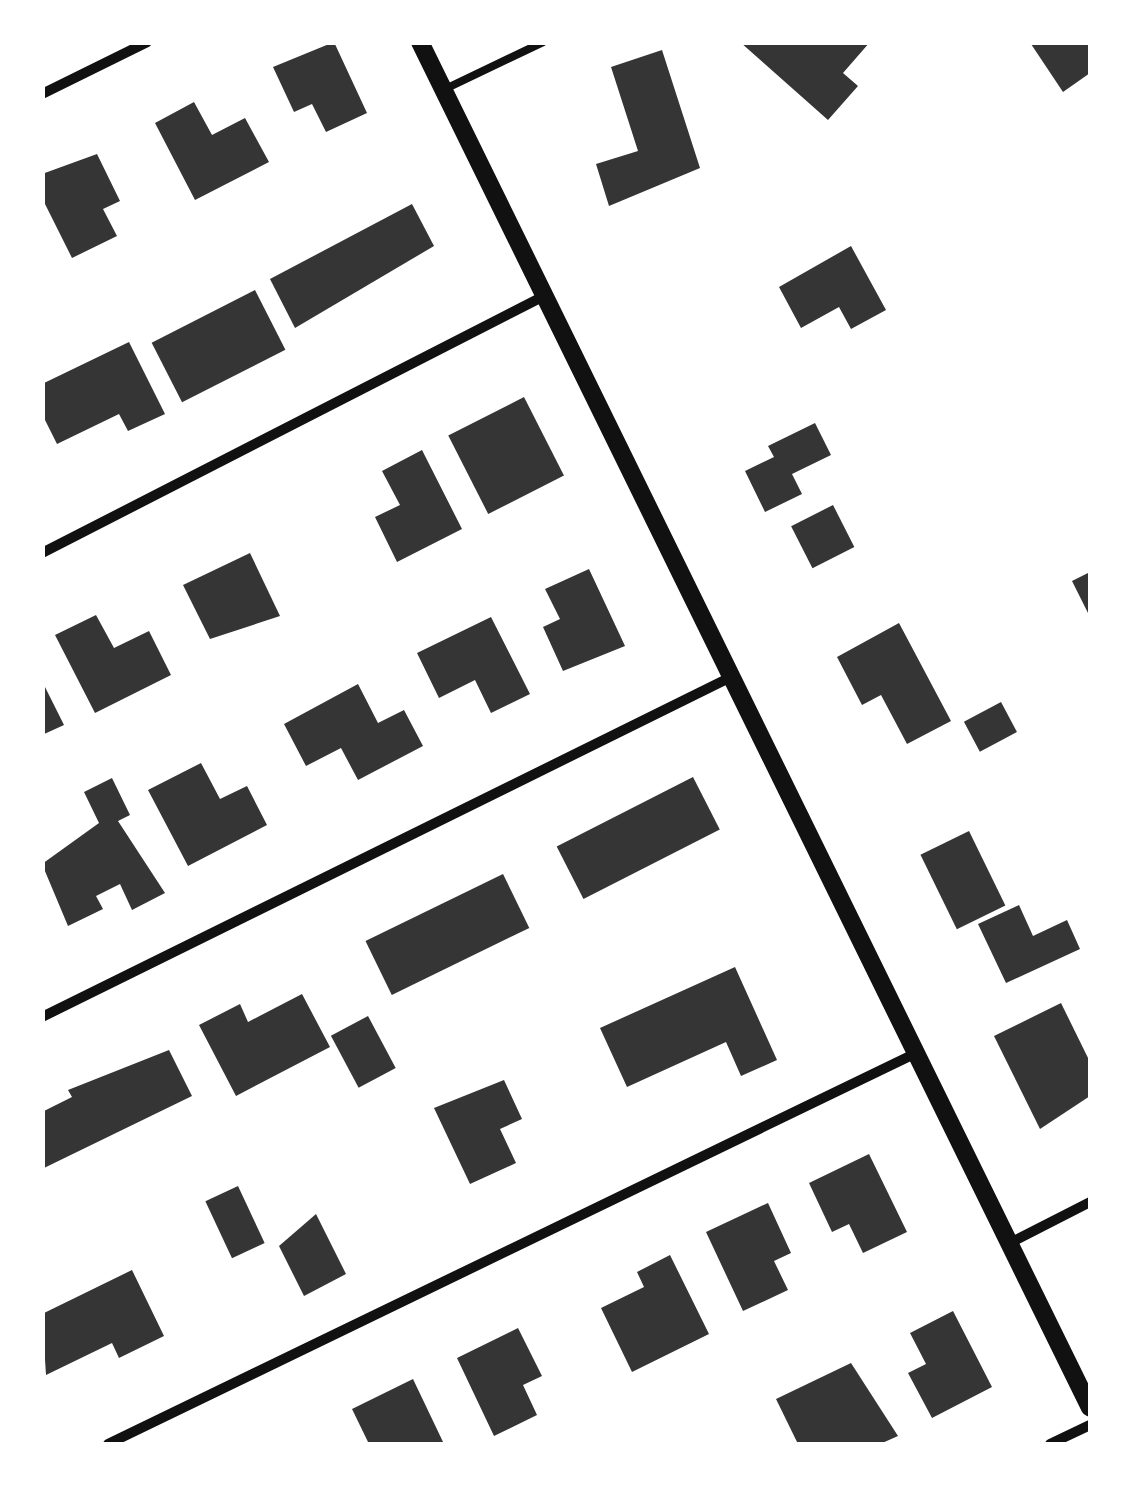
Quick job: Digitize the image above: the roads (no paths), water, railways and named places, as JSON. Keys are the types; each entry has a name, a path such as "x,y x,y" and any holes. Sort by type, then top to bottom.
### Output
{"street":[{"path":"42,94 147,42"},
{"path":"420,42 540,298 1090,1408"},
{"path":"42,553 540,298"},
{"path":"42,1017 729,678"},
{"path":"108,1444 914,1054"},
{"path":"1008,1244 1090,1202"},
{"path":"1050,1444 1090,1425"}],"lane":[{"path":"442,90 543,42"}]}
